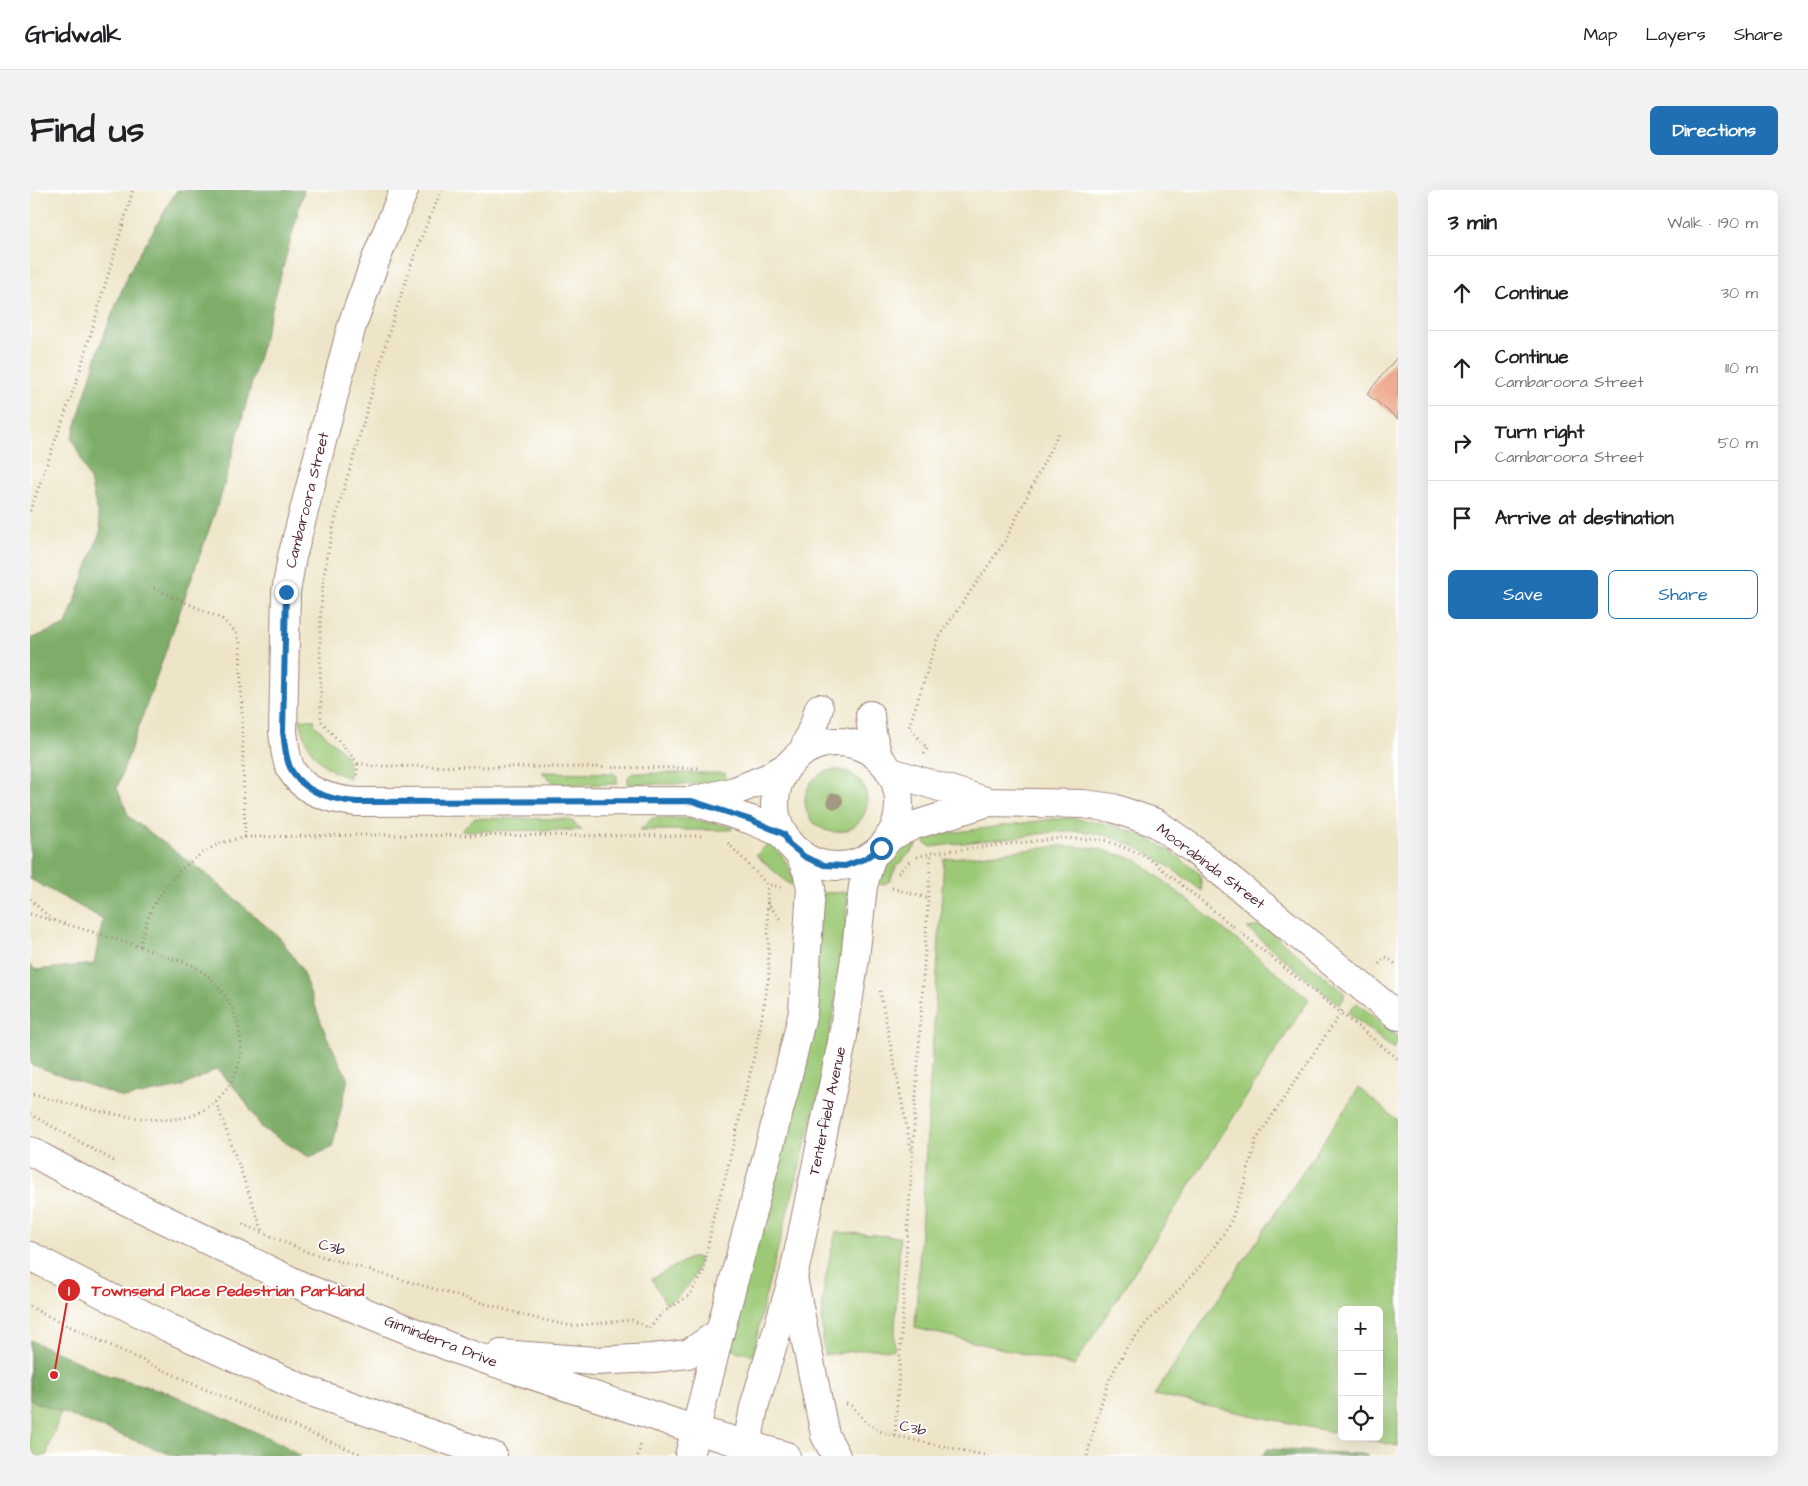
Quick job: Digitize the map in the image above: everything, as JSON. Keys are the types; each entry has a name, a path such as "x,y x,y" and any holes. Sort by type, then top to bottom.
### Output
{"street":[{"name":"Cambaroora Street","path":"404,190 376,259 352,326 292,557 286,592 283,732 286,754 292,770 305,785 321,795 339,801 692,801 735,791 767,778 794,760"},
{"path":"819,708 815,722 778,786 774,806 779,826 792,843 805,857 824,865 845,866 864,859 880,846 893,831 899,812 898,791 884,764 872,733 870,715"},
{"path":"794,760 820,744 840,742 860,746 884,764 920,782 988,802"},
{"name":"Cambaroora Street","path":"692,801 751,820 792,843"},
{"path":"880,846 920,824 988,802"},
{"name":"Moorabinda Street","path":"988,802 1083,804 1113,808 1156,823 1193,848 1398,1016"},
{"path":"693,1443 803,1012 810,888 807,871 792,843"},
{"name":"Tenterfield Avenue","path":"746,1450 754,1407 793,1278 842,1042 855,958 863,886 880,846"},
{"name":"Ginninderra Drive","path":"30,1151 78,1178 308,1289 460,1351 693,1443 786,1456"},
{"path":"30,1256 169,1328 306,1390 493,1456"},
{"path":"793,1278 825,1436 836,1456"},
{"path":"460,1351 595,1361 654,1358 688,1354 720,1332"}],"path":[{"path":"30,512 78,377 132,190"},
{"path":"442,190 408,275 378,370 333,528 323,583 321,610 321,721 358,763 373,766 710,768"},
{"path":"920,782 920,762 927,748 909,727 937,640 1005,541 1060,430"},
{"path":"150,586 222,619 236,632 241,653 245,837"},
{"path":"920,824 920,856"},
{"path":"140,946 148,919 162,892 176,876 198,856 219,844 245,837 356,835 711,836"},
{"path":"892,888 898,872 913,858 931,853 1061,838 1105,840 1147,857 1398,1059"},
{"name":"C3b","path":"236,1220 307,1252 534,1318 571,1326 632,1320 649,1328 662,1313 689,1296 703,1274 712,1218 725,1179 757,1044 769,976 767,884 725,841"},
{"path":"895,1436 931,853"},
{"path":"30,899 53,920"},
{"path":"30,914 140,946 198,968 216,984 230,1004 241,1034 241,1059 232,1083 216,1102 194,1115 170,1120 135,1118 30,1094"},
{"path":"879,985 912,1154"},
{"path":"1087,1456 1109,1380 1127,1347 1148,1321 1169,1301 1201,1265 1229,1226 1245,1182 1256,1140 1340,1013 1361,986"},
{"path":"216,1102 263,1232"},
{"path":"30,1114 122,1165"},
{"path":"30,1306 41,1313 202,1388 365,1456"},
{"name":"C3b","path":"843,1403 852,1406 866,1422 879,1431 988,1456"}],"green space":[{"path":"177,190 304,190 222,493 117,788 129,817 209,876 281,939 301,968 326,1035 348,1079 332,1148 309,1157 262,1128 241,1095 217,1069 181,1087 124,1098 30,1064 30,965 36,970 94,964 103,919 30,879 30,639 66,625 101,529 90,480 72,438 100,345 129,272"},
{"path":"300,719 315,720 314,724 344,753 349,764 349,778 330,769 310,749"},
{"path":"836,770 848,772 858,779 865,789 867,801 865,813 858,823 848,830 836,832 824,830 814,823 807,813 805,801 807,789 814,779 824,772"},
{"path":"542,772 613,773 617,776 617,784 556,785"},
{"path":"632,773 725,773 726,781 711,784 628,784 628,777"},
{"path":"474,818 566,819 572,821 582,830 461,831"},
{"path":"652,818 691,819 733,827 731,830 640,830"},
{"path":"1072,818 1126,830 1156,843 1170,851 1200,874 1202,891 1176,871 1134,846 1103,835 1087,832 1056,832 931,847 925,843 927,836"},
{"path":"915,840 917,844 914,849 896,867 890,881 882,885 877,882 883,867 895,851"},
{"path":"769,843 778,851 788,865 794,882 790,885 756,855"},
{"path":"1061,846 1095,848 1135,859 1309,999 1074,1366 915,1328 944,859"},
{"path":"848,892 846,933 822,1082 764,1301 753,1356 726,1348 823,893"},
{"path":"1263,926 1345,993 1339,1005 1247,928"},
{"path":"1357,1003 1398,1037 1398,1042 1393,1049 1347,1012"},
{"path":"1359,1088 1398,1121 1398,1446 1375,1441 1383,1441 1383,1306 1338,1306 1338,1433 1154,1395"},
{"path":"836,1232 900,1237 894,1350 869,1349 824,1355 822,1307 828,1264"},
{"path":"690,1258 700,1258 692,1280 684,1290 666,1304 652,1279"},
{"path":"30,1340 107,1375 167,1392 280,1443 301,1456 175,1456 30,1400"},
{"path":"30,1344 72,1378 46,1456 30,1456"},
{"path":"1268,1449 1363,1454 1368,1456 1261,1456"}],"building":[{"path":"1398,356 1398,419 1367,394"}],"place":[{"name":"Townsend Place Pedestrian Parkland","path":"54,1375"}],"route":[{"path":"286,592 283,732 286,754 292,770 305,785 321,795 339,801 357,802 692,801 751,820 784,834 789,844 805,857 824,865 845,866 864,859 881,848"}]}
